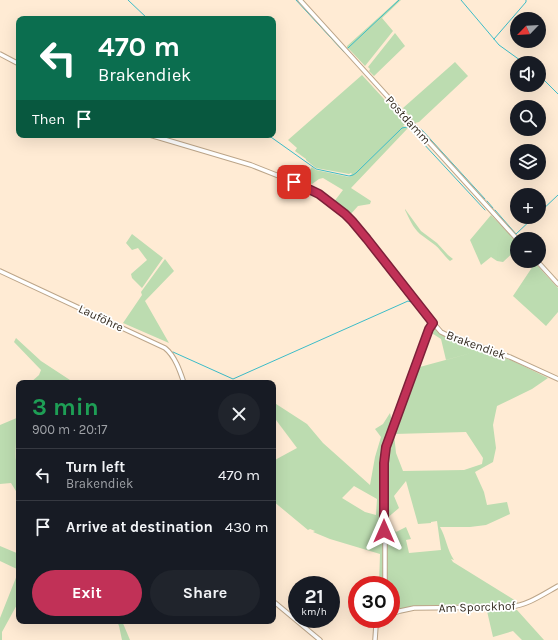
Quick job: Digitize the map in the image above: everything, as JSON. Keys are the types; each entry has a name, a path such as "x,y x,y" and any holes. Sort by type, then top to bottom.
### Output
{"street":[{"name":"Postdamm","path":"300,0 511,232"},
{"path":"0,54 16,62"},
{"name":"Brakendiek","path":"160,138 251,165 294,182 319,194 345,214 358,228 440,332 510,357 558,378"},
{"path":"543,268 558,284"},
{"name":"Lauföhre","path":"0,271 165,348 170,352 183,380"},
{"path":"385,576 385,455 429,329 433,323"},
{"name":"Am Sporckhof","path":"400,611 414,608 519,606 558,586"},
{"path":"276,603 320,640"},
{"path":"375,640 376,628"}],"green space":[{"path":"398,0 401,0 382,18 393,31 365,66 347,48 347,46"},
{"path":"395,33 405,46 374,76 369,71 370,69 368,67"},
{"path":"455,62 468,76 419,122 415,123 403,108"},
{"path":"362,75 406,123 403,126 408,128 351,188 371,201 370,204 358,206 349,216 333,203 343,190 323,178 312,184 301,179 312,167 316,170 349,177 352,174 316,168 295,151 297,148 288,140"},
{"path":"405,209 421,231 437,243 453,259 450,261 435,245 418,232 411,223"},
{"path":"491,215 510,235 510,256 503,262 497,261 491,257 481,265 470,240"},
{"path":"132,234 163,258 142,288 132,278 131,274 147,260 138,248 132,250 126,243"},
{"path":"165,259 174,271 145,301 169,343 123,323 142,295 141,292"},
{"path":"532,268 540,268 558,288 558,312 546,326 513,296"},
{"path":"433,326 445,337 511,360 548,378 532,389 497,406 493,425 496,448 493,462 475,472 484,492 487,505 507,502 510,514 486,525 470,527 440,527 454,560 451,559 453,562 518,603 438,605 411,607 400,610 400,576 379,576 380,554 330,539 313,532 315,531 310,529 308,530 276,503 276,459 297,448 276,420 276,404 307,424 323,443 370,485 375,457 381,437 375,429 383,424 390,413 392,421 383,444 382,456 386,456 391,437 416,368 446,360 441,339 430,332","holes":["466,432 483,458 482,464 464,470 403,471 396,453 394,434","406,481 418,524 437,521 441,550 409,553 406,540 411,539 406,527 396,532 386,519 399,508 394,496","354,486 377,499 376,515 365,512 342,498"]},
{"path":"16,338 41,361 70,380 33,380 39,375 41,370 14,342"},
{"path":"16,418 16,491 11,483 0,484 0,425"},
{"path":"0,546 16,553 16,569 0,561"},
{"path":"16,578 16,606 2,632 2,640 0,640 0,618"},
{"path":"517,610 544,640 522,640 513,631 493,637 487,611"},
{"path":"118,624 123,624 130,640 122,640"}],"waterway":[{"path":"128,0 145,16"},
{"path":"296,0 344,52"},
{"path":"348,48 399,0"},
{"path":"461,0 499,45 514,56"},
{"path":"494,39 526,2 526,0"},
{"path":"546,82 558,94"},
{"path":"272,138 316,169 349,176 356,173 402,128 407,127 485,210"},
{"path":"421,129 485,199"},
{"path":"546,206 558,195"},
{"path":"487,201 493,208"},
{"path":"495,210 516,234 527,224"},
{"path":"173,352 233,379 408,301 411,302"}],"route":[{"path":"294,182 319,194 352,221 433,323 429,329 386,447 384,463 384,531"}]}
